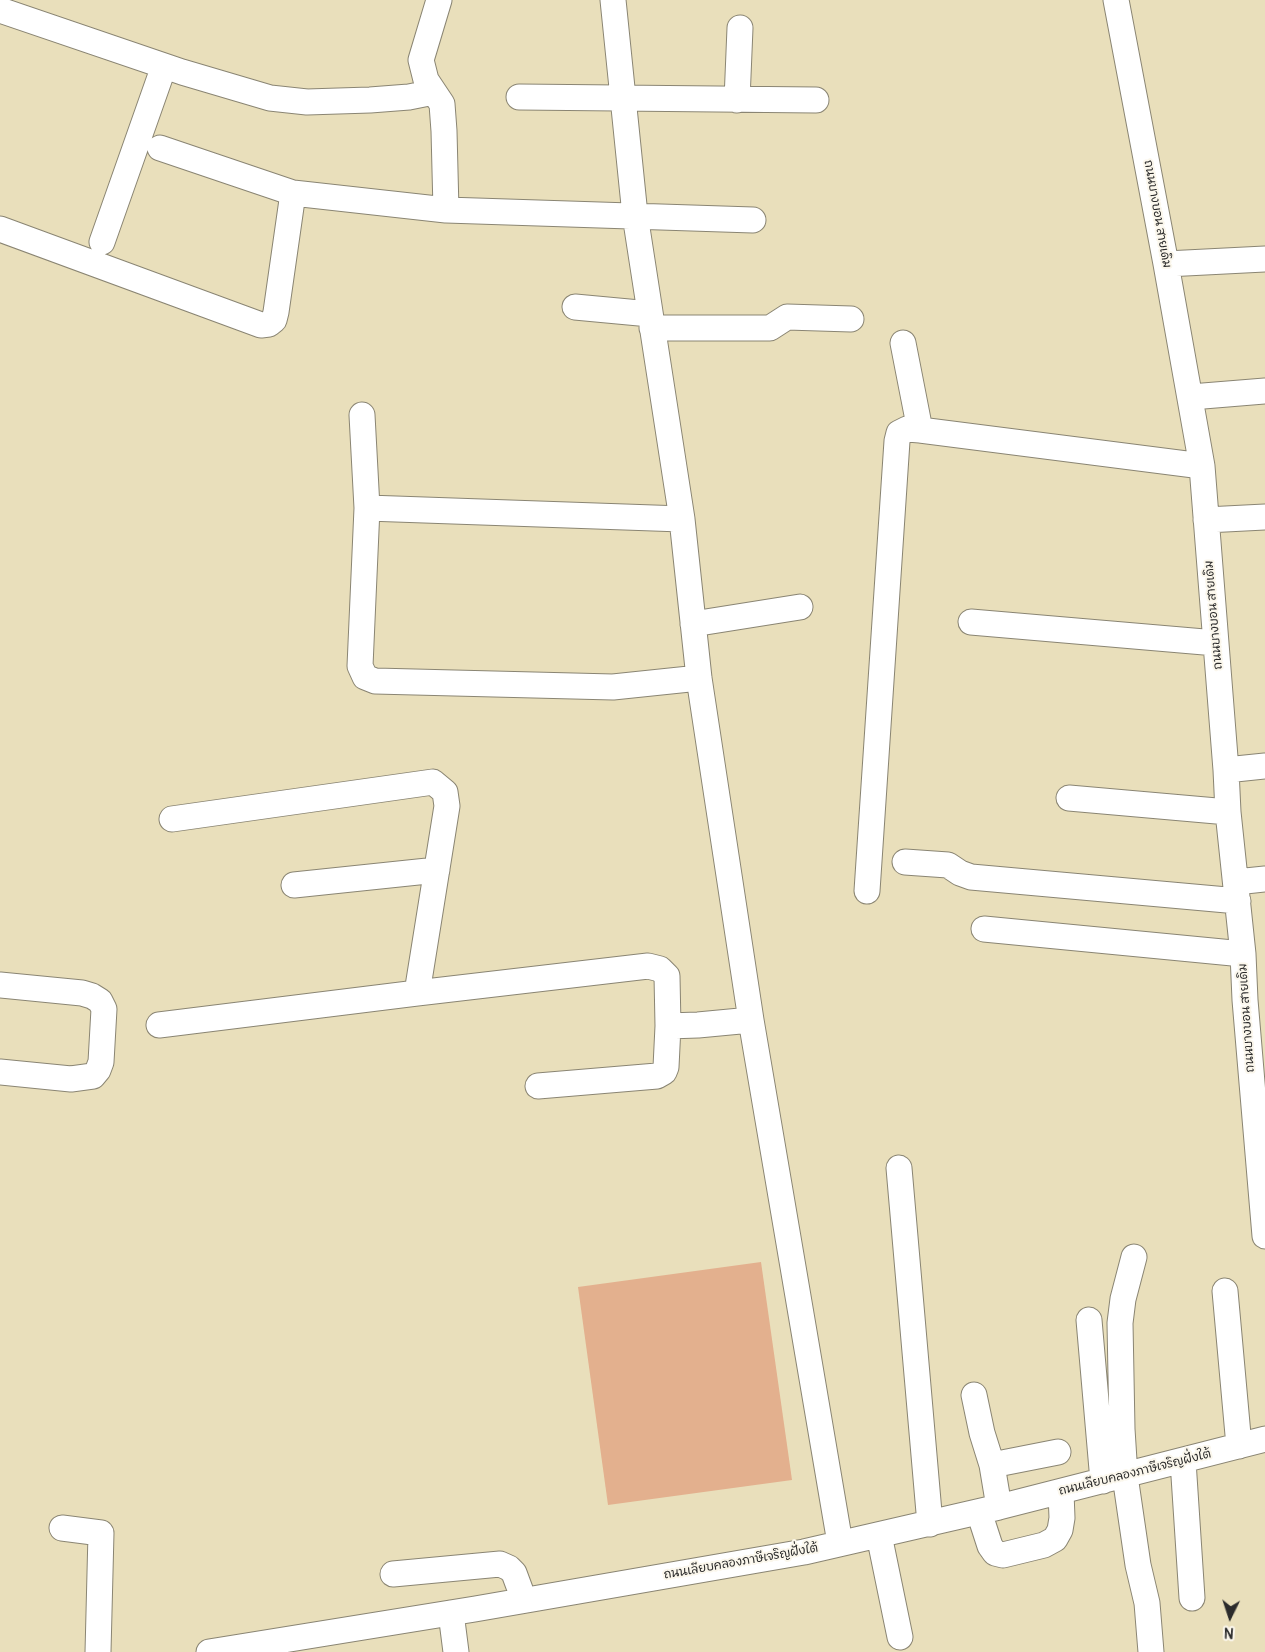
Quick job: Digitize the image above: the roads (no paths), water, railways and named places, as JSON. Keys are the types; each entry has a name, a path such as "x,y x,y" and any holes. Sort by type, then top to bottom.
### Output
{"street":[{"path":"439,0 421,60 426,80 442,104 446,210"},
{"path":"614,0 635,215 682,519 699,678 751,1020 840,1543"},
{"name":"ถนนบางบอน สายเดิม","path":"1116,0 1191,397 1202,466 1228,812 1243,954 1255,999 1265,1236"},
{"path":"0,10 164,66 270,98 307,102 370,100 410,97 434,92"},
{"path":"737,100 740,28"},
{"path":"102,242 164,66"},
{"path":"519,96 624,99 816,100"},
{"path":"160,148 293,192 446,210 753,220"},
{"path":"0,229 261,325 269,324 274,320 276,312 293,192"},
{"path":"1166,264 1265,260"},
{"path":"575,307 651,321 770,328 787,317 851,318"},
{"path":"903,343 920,430"},
{"path":"1191,397 1265,391"},
{"path":"362,415 367,508 360,666 365,677 375,681 613,686 699,678"},
{"path":"868,891 897,441 900,434 906,429 920,430 1202,466"},
{"path":"367,508 682,519"},
{"path":"1206,520 1265,517"},
{"path":"693,624 800,607"},
{"path":"970,622 1216,643"},
{"path":"1226,770 1265,766"},
{"path":"172,818 433,782 445,792 447,806 417,993"},
{"path":"1070,798 1228,812"},
{"path":"905,862 948,865 960,873 971,877 1237,891 1265,879"},
{"path":"294,884 437,870"},
{"path":"984,929 1243,954"},
{"path":"159,1025 648,966 660,969 667,976 668,1026 666,1067 664,1072 657,1076 538,1086"},
{"path":"0,985 82,993 100,1001 104,1009 101,1062 93,1076 70,1079 0,1072"},
{"path":"668,1026 698,1026 751,1020"},
{"path":"899,1168 930,1524"},
{"path":"1114,1478 1122,1429 1120,1323 1123,1299 1134,1257"},
{"path":"1225,1291 1239,1446"},
{"path":"1089,1320 1114,1478 1147,1603 1151,1652"},
{"path":"974,1395 982,1433 992,1465 989,1510 990,1546 995,1553 1003,1555 1044,1545 1055,1539 1060,1530 1062,1518 1061,1492"},
{"name":"ถนนเลียบคลองภาษีเจริญฝั่งใต้","path":"209,1652 451,1613 794,1553 989,1510 1265,1439"},
{"path":"992,1465 1058,1452"},
{"path":"1183,1461 1192,1598"},
{"path":"62,1528 102,1533 98,1652"},
{"path":"879,1535 900,1637"},
{"path":"393,1574 500,1564 509,1568 514,1573 524,1600"},
{"path":"451,1613 456,1652"}]}
